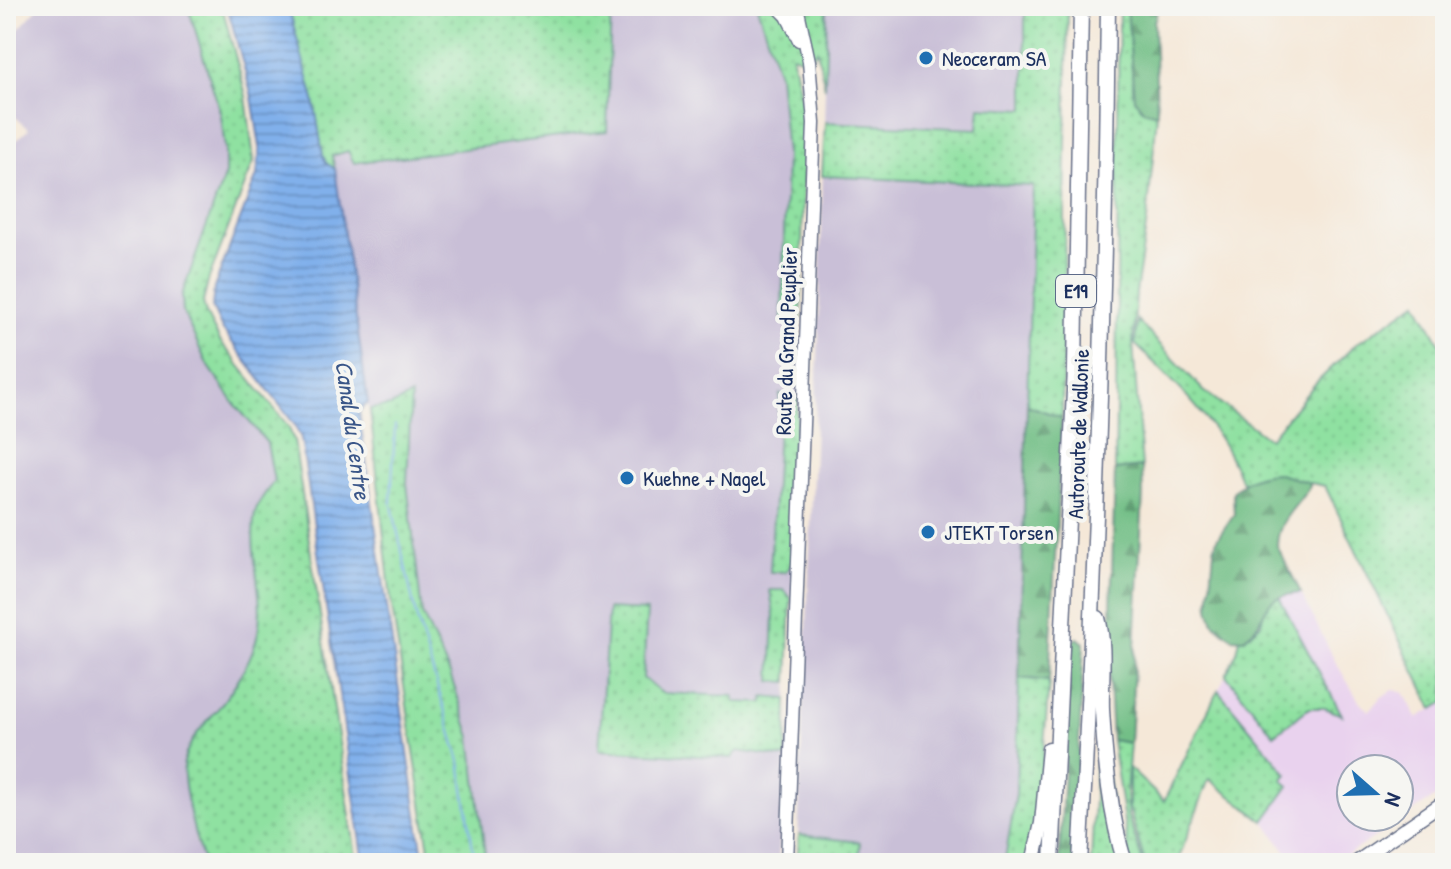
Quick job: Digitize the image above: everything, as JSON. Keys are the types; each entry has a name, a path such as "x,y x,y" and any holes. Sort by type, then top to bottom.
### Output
{"highway":[{"name":"Autoroute de Wallonie","path":"1052,863 1075,369 1081,6"},
{"name":"Autoroute de Wallonie","path":"1080,863 1094,604 1104,305 1108,6"},
{"path":"1094,604 1102,633 1102,708 1106,755 1125,863"},
{"path":"1033,863 1042,823 1051,728 1061,707"}],"main road":[{"name":"Route du Grand Peuplier","path":"777,6 787,16 809,61"},
{"name":"Route du Grand Peuplier","path":"787,863 814,135 809,61 797,6"},
{"path":"1355,863 1445,801"}],"shaded area":[{"path":"40,6 188,6 221,115 225,174 182,295 192,334 206,363 267,443 274,482 255,513 261,618 256,643 237,683 219,707 195,841 204,863 6,863 6,150 29,129 6,109 6,43"},
{"path":"310,6 757,6 792,54 804,113 801,321 786,758 778,863 434,863 332,156 348,151"},
{"path":"827,6 1030,6 1062,418 1042,771 1028,863 797,863 819,330"},
{"path":"1301,593 1335,661 1359,701 1369,711 1392,690 1402,691 1417,718 1445,702 1445,791 1415,811 1415,753 1335,753 1335,833 1381,833 1335,863 1295,863 1264,821 1289,786 1282,780 1287,774 1218,690 1226,675 1274,735 1309,708 1325,708 1341,714 1278,595"}],"green space":[{"path":"188,6 222,6 246,96 254,161 209,278 203,302 220,341 288,426 294,440 357,863 204,863 190,812 184,770 186,754 197,734 240,677 256,641 260,609 253,529 260,500 274,481 267,443 206,362 183,312 182,295 225,174 221,115"},
{"path":"288,6 611,6 607,131 354,163 348,151 332,156 335,169 326,163 323,156 314,100"},
{"path":"757,6 777,6 790,23 797,6 827,6 825,88 817,50 809,61 792,55 804,113 801,321 782,323 786,154 779,74"},
{"path":"1025,6 1068,6 1062,418 1027,405 1033,186 822,176 825,122 978,129 980,107 1025,109"},
{"path":"1119,6 1127,6 1134,98 1143,110 1157,114 1133,343 1142,467 1115,470 1117,354"},
{"path":"1127,6 1158,8 1154,22 1157,114 1143,110 1134,98"},
{"path":"1417,302 1445,353 1445,702 1433,709 1325,486 1265,474 1242,482 1225,447 1203,416 1135,344 1137,320 1204,391 1269,439 1315,384 1355,345"},
{"path":"780,394 798,397 793,564 785,572 770,572"},
{"path":"411,396 407,483 422,614 450,674 471,737 486,863 431,863 391,601 370,409 391,406"},
{"path":"1027,405 1062,418 1049,681 1019,678"},
{"path":"1142,467 1130,743 1112,740 1109,682 1115,470"},
{"path":"1275,473 1310,485 1280,528 1277,546 1301,593 1276,598 1266,608 1253,631 1244,639 1233,638 1214,623 1209,608 1214,550 1217,539 1234,514 1233,492 1252,478"},
{"path":"770,590 784,590 791,598 788,682 771,681 774,615"},
{"path":"1278,595 1342,715 1325,708 1309,708 1274,735 1226,675 1240,638 1245,639 1261,624 1265,607"},
{"path":"608,609 647,611 643,678 662,693 734,696 735,702 763,703 764,697 787,699 786,758 738,751 732,758 599,750"},
{"path":"1078,638 1084,643 1073,863 1059,863 1071,642"},
{"path":"1019,678 1049,681 1042,771 1028,863 988,863 989,858 1005,859 1016,794"},
{"path":"1218,690 1287,774 1282,780 1289,786 1264,821 1209,779 1177,863 1145,863 1129,808 1129,768 1164,801"},
{"path":"1098,716 1121,863 1091,863"},
{"path":"1112,740 1130,743 1126,795 1128,816 1143,863 1131,863 1129,856"},
{"path":"799,835 860,842 859,863 797,863"}],"water":[{"name":"Canal du Centre","path":"227,6 288,6 314,100 323,156 326,163 335,169 368,403 359,411 360,420 424,863 364,863 301,438 294,424 222,329 212,307 214,288 257,175 260,147 252,97"}],"waterway":[{"path":"395,425 391,501 416,616 460,761 475,863"}],"place":[{"name":"Neoceram SA","path":"926,58"},
{"name":"Kuehne + Nagel","path":"627,478"},
{"name":"JTEKT Torsen","path":"928,532"}]}
